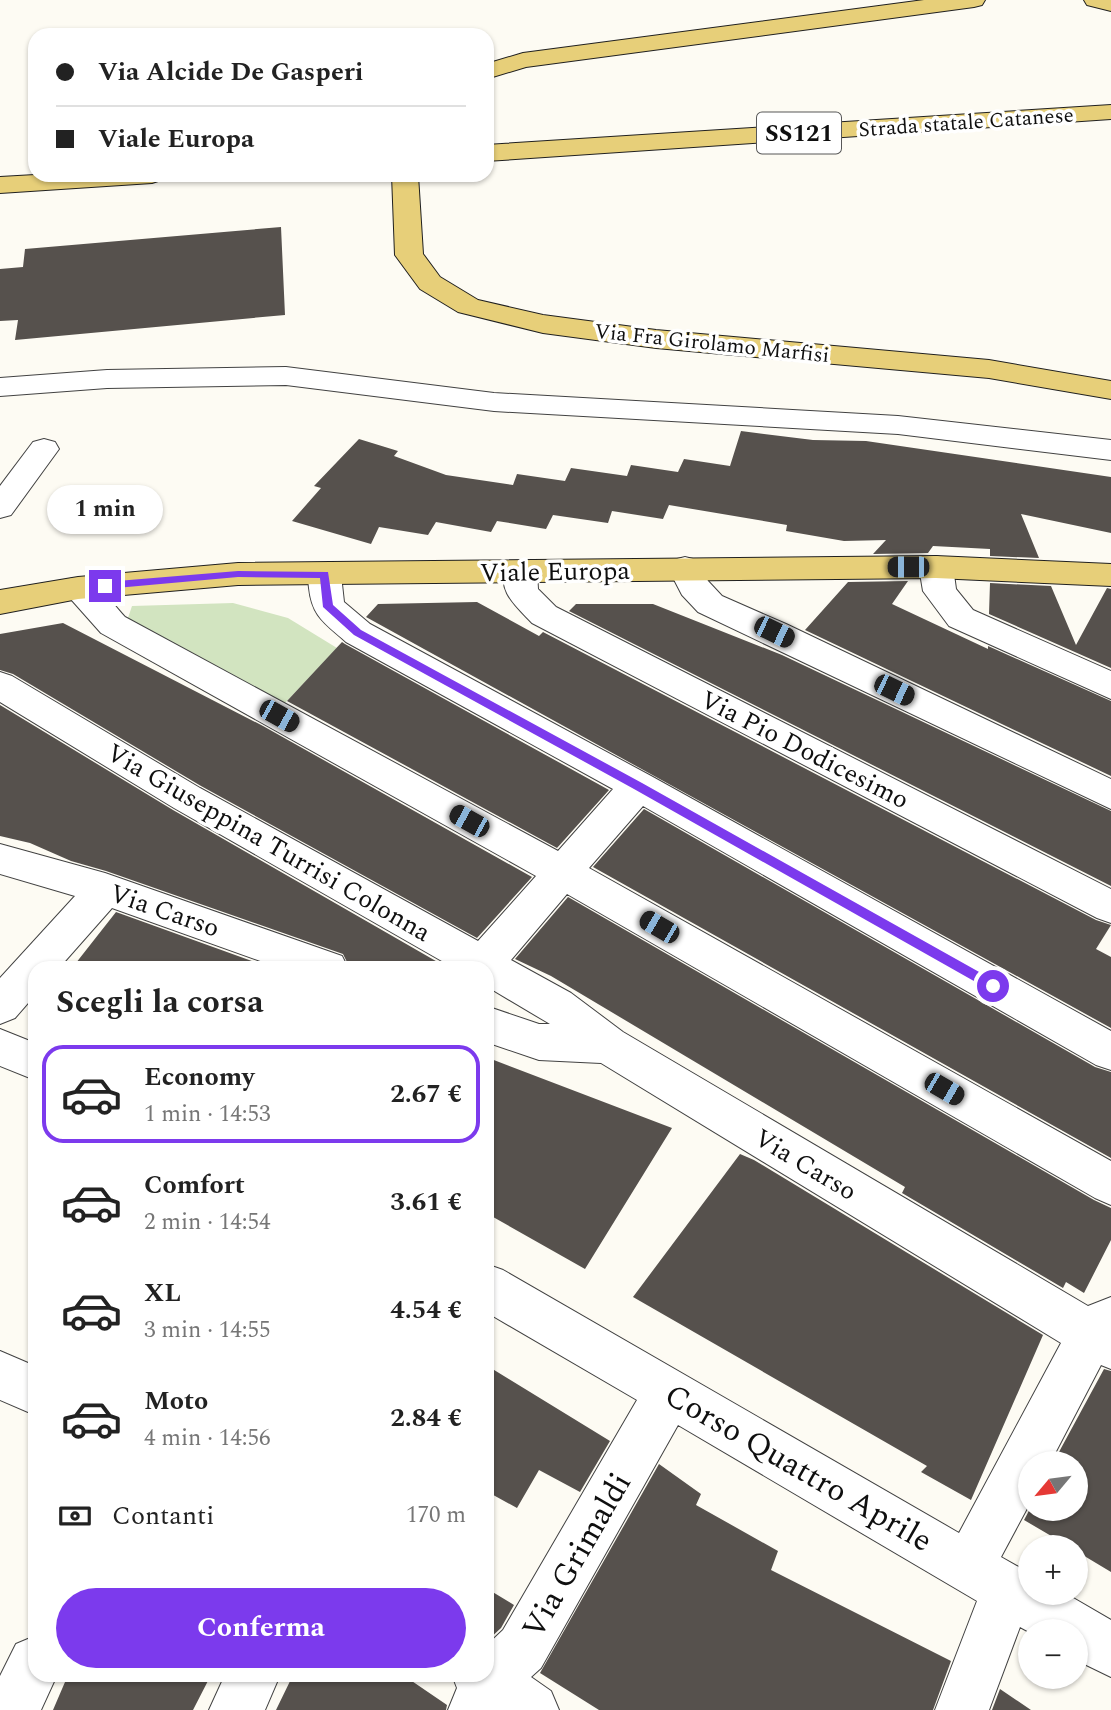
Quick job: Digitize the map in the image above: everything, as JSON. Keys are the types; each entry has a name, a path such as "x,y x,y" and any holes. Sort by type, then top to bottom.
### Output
{"main road":[{"path":"494,69 523,60 974,0"},
{"path":"1095,0 1111,4"},
{"name":"Strada statale Catanese","path":"494,152 1111,112"},
{"path":"0,185 46,182"},
{"name":"Via Fra Girolamo Marfisi","path":"405,182 409,255 430,283 468,306 555,326 656,339 989,369 1111,390"},
{"name":"Viale Europa","path":"0,602 78,588 238,574 936,567 1111,575"}],"street":[{"path":"0,387 107,379 286,376 494,402 898,425 1111,450"},
{"path":"0,508 44,449"},
{"path":"936,567 940,591 961,618 1111,686"},
{"path":"685,568 694,587 710,604 774,632 1111,795"},
{"name":"Via Pio Dodicesimo","path":"520,573 522,592 544,615 1111,907"},
{"path":"324,575 328,607 358,633 638,786 1111,1052"},
{"path":"78,588 113,625 564,873 1111,1184"},
{"name":"Via Giuseppina Turrisi Colonna","path":"0,685 187,798 479,961"},
{"path":"487,961 638,786"},
{"name":"Via Carso","path":"0,859 105,889 308,961"},
{"path":"40,961 105,889"},
{"name":"Via Giuseppina Turrisi Colonna","path":"494,970 556,1004 608,1045"},
{"path":"0,1006 28,975"},
{"name":"Via Carso","path":"494,1027 539,1042 608,1045 1104,1333"},
{"path":"0,1047 28,1059"},
{"name":"Corso Quattro Aprile","path":"494,1291 1111,1650"},
{"path":"962,1710 989,1577 1104,1333"},
{"path":"0,1375 28,1388"},
{"name":"Via Grimaldi","path":"494,1694 669,1392"},
{"path":"12,1710 28,1677"},
{"path":"236,1710 250,1682"}],"green space":[{"path":"233,603 288,618 337,648 285,703 128,618 132,606"}],"building":[{"path":"281,227 285,315 15,340 18,320 0,321 0,269 23,267 25,249"},
{"path":"741,431 813,440 866,441 1111,477 1111,533 1021,514 1039,558 990,556 990,549 933,546 928,553 873,554 886,540 844,541 786,531 787,525 669,505 663,519 612,511 608,523 553,515 546,529 497,521 491,532 436,522 428,535 379,527 371,544 292,521 321,488 314,486 359,439 398,451 394,456 446,475 513,485 517,474 565,481 571,468 627,476 631,465 678,472 684,459 730,466"},
{"path":"908,581 892,604 988,649 988,646 1111,701 1111,776 805,630 848,582"},
{"path":"990,583 1051,586 1076,645 1107,588 1111,589 1111,668 989,614"},
{"path":"477,602 539,636 543,632 1096,920 1111,925 1096,949 1111,957 1111,1028 366,617 378,604"},
{"path":"576,604 653,604 782,655 1111,811 1111,886 569,611"},
{"path":"63,623 263,726 532,877 477,938 201,786 13,674 0,670 0,634"},
{"path":"342,642 609,790 557,848 287,701"},
{"path":"0,705 173,810 436,961 346,961 343,954 71,861 30,843 0,836"},
{"path":"644,809 1095,1067 1111,1072 1111,1158 593,867"},
{"path":"568,897 1111,1208 1111,1240 1084,1293 1066,1282 1063,1288 902,1193 905,1187 551,976 515,959"},
{"path":"116,912 252,961 78,961"},
{"path":"494,1060 672,1128 585,1269 494,1218"},
{"path":"740,1154 1043,1335 971,1500 921,1472 927,1466 633,1297"},
{"path":"1104,1369 1111,1371 1111,1572 1088,1558 1088,1535 1050,1535 1026,1521 1088,1521 1088,1451 1060,1451"},
{"path":"494,1370 610,1441 580,1492 539,1470 517,1508 494,1495"},
{"path":"659,1464 701,1494 696,1505 778,1551 771,1570 951,1661 933,1710 599,1710 540,1673"},
{"path":"494,1593 514,1605 501,1628 494,1634"},
{"path":"65,1682 207,1682 193,1710 53,1710"},
{"path":"290,1682 413,1682 447,1705 446,1710 276,1710"},
{"path":"1000,1689 1031,1710 992,1710"}],"route":[{"path":"105,586 238,574 324,575 328,607 358,633 638,786 993,986"}]}
